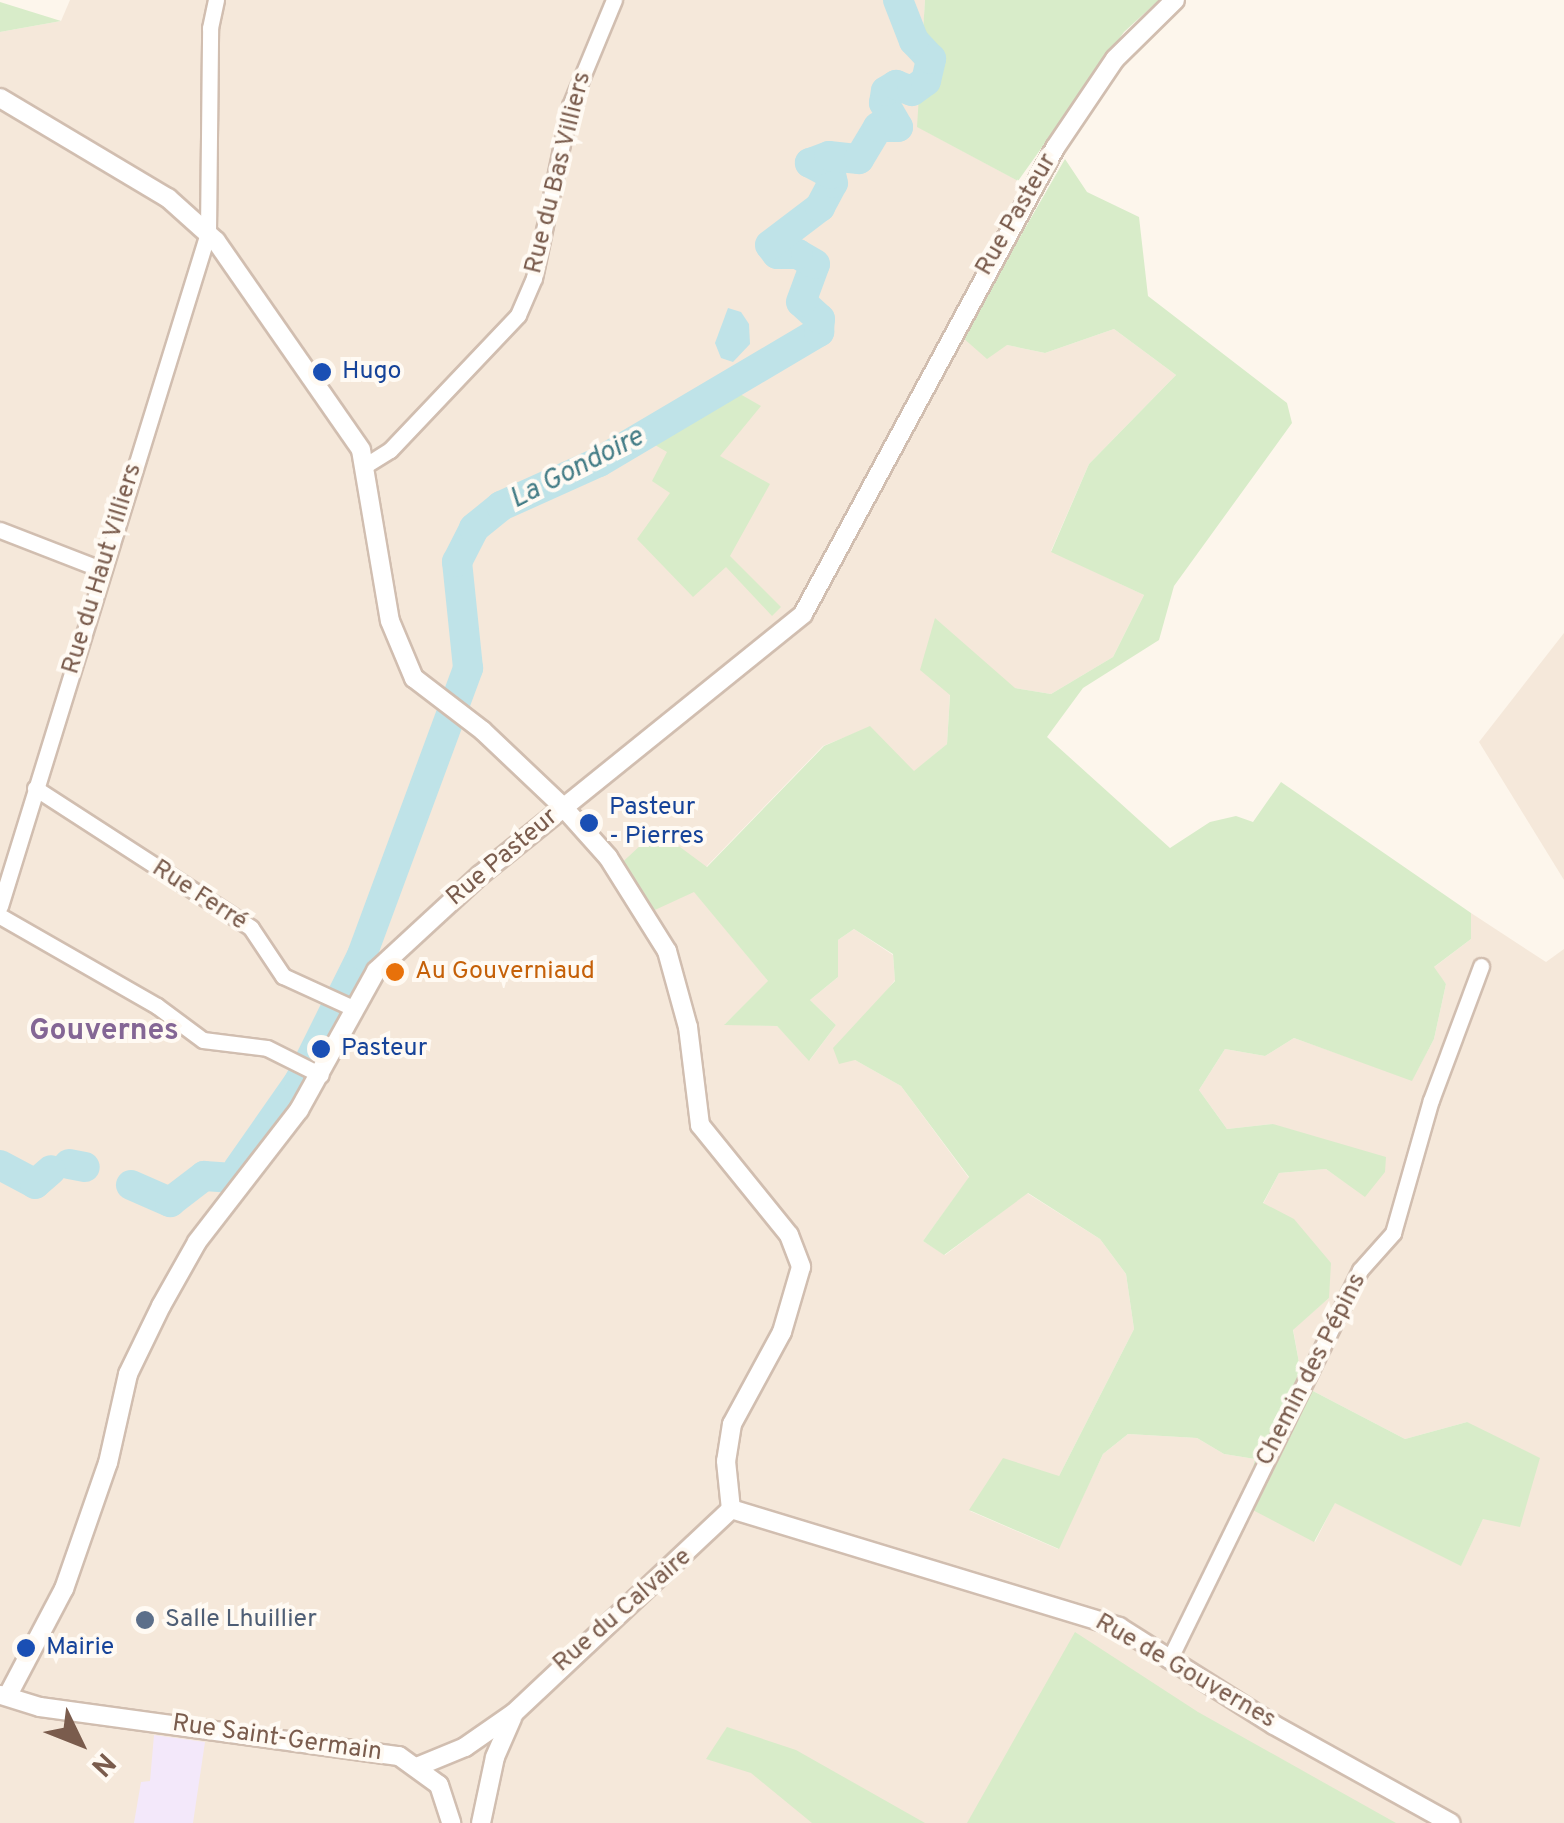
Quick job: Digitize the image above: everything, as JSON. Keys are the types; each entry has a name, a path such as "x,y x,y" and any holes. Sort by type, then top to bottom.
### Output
{"street":[{"name":"Rue du Haut Villiers","path":"0,906 208,233 210,28 216,0"},
{"name":"Rue du Bas Villiers","path":"366,466 390,450 518,315 534,278 570,106 614,0"},
{"name":"Rue Pasteur","path":"4,1695 64,1589 108,1464 128,1374 160,1306 196,1242 310,1070 343,1003 386,958 802,614 1038,176 1115,60 1175,0"},
{"path":"0,98 168,198 208,233 366,466 396,642 414,678 564,808 608,857 667,952 688,1027 700,1124 789,1235 801,1267 782,1332 732,1424 726,1461 731,1509"},
{"path":"0,530 103,570"},
{"name":"Rue Ferré","path":"35,788 250,928 281,975 343,1003"},
{"path":"0,916 157,1006 203,1040 267,1048 310,1070"},
{"name":"Chemin des Pépins","path":"1169,1660 1360,1270 1392,1233 1431,1100 1481,966"},
{"name":"Rue de Gouvernes","path":"731,1509 1074,1609 1119,1627 1450,1823"},
{"name":"Rue du Calvaire","path":"419,1766 466,1747 514,1713 731,1509"},
{"name":"Rue Saint-Germain","path":"4,1695 40,1707 372,1750 419,1766"},
{"name":"Rue du Calvaire","path":"481,1823 495,1757 514,1713"},
{"path":"419,1766 439,1785 451,1823"}],"shaded area":[{"path":"70,0 925,0 918,127 1041,193 1020,229 1007,345 1045,353 1114,329 1176,375 1089,464 1051,551 1144,595 1113,657 1051,694 1015,688 950,694 947,744 914,772 870,727 823,746 706,867 694,891 769,982 725,1024 777,1026 810,1060 836,1025 810,1000 838,977 838,940 854,929 893,955 895,980 857,1029 855,1060 901,1086 969,1178 923,1241 945,1255 1027,1193 1100,1239 1126,1274 1134,1329 1059,1476 970,1511 1058,1549 1103,1454 1128,1434 1197,1438 1224,1454 1255,1459 1315,1542 1335,1502 1461,1565 1483,1519 1467,1422 1405,1439 1313,1391 1300,1368 1293,1329 1329,1298 1294,1220 1263,1204 1279,1173 1326,1169 1365,1196 1273,1124 1227,1129 1199,1090 1225,1049 1265,1056 1294,1038 1412,1080 1434,1039 1446,984 1433,968 1471,939 1471,913 1546,962 1564,949 1564,1823 0,1823 0,32 61,21"},
{"path":"1564,633 1564,880 1479,742"},
{"path":"154,1735 205,1742 193,1823 134,1823 141,1782 150,1781"}],"green space":[{"path":"925,0 1159,0 1124,32 1018,181 917,127"},
{"path":"0,2 61,21 0,32"},
{"path":"1065,159 1087,192 1139,217 1148,296 1287,403 1292,423 1174,586 1159,640 1083,688 1047,737 1170,848 1210,822 1236,816 1253,822 1281,782 1471,913 1471,939 1434,967 1446,984 1434,1039 1412,1081 1294,1038 1265,1056 1225,1049 1199,1090 1227,1129 1273,1124 1386,1157 1385,1172 1365,1197 1326,1169 1279,1173 1263,1203 1294,1219 1331,1263 1329,1298 1293,1330 1300,1368 1313,1391 1405,1439 1467,1422 1540,1458 1520,1527 1483,1519 1461,1566 1335,1503 1314,1542 1245,1506 1255,1459 1224,1454 1197,1438 1128,1434 1103,1454 1059,1549 969,1510 1003,1458 1059,1476 1134,1329 1126,1274 1100,1239 1028,1193 944,1255 923,1241 969,1177 901,1086 855,1060 839,1064 833,1048 895,981 893,954 854,929 838,940 838,977 810,1000 836,1025 809,1061 777,1026 724,1025 768,981 694,892 644,915 614,870 657,830 707,867 824,746 870,726 914,771 947,744 950,695 920,670 935,618 1015,688 1051,694 1113,657 1144,595 1051,552 1089,464 1176,375 1114,329 1045,353 1007,345 987,359 962,337"},
{"path":"733,390 761,406 720,456 770,484 730,556 781,607 772,616 726,567 693,597 637,539 670,493 652,481 667,452 643,438"},
{"path":"1075,1632 1198,1712 1396,1823 967,1823"},
{"path":"727,1727 796,1750 925,1823 812,1823 751,1773 706,1759"}],"water":[{"path":"728,308 741,312 749,324 750,344 733,362 721,358 715,343"}],"waterway":[{"name":"La Gondoire","path":"238,1169 299,1082 362,955 468,668 457,562 474,528 501,506 599,462 819,332 820,319 801,302 815,264 798,254 777,254 770,245 820,207 833,183 831,174 810,163 829,156 859,159 878,127 898,127 884,103 886,91 896,85 912,91 926,81 931,59 914,41 898,0"},
{"name":"La Gondoire","path":"69,1164 85,1167"},
{"name":"La Gondoire","path":"0,1165 35,1184 51,1170"},
{"name":"La Gondoire","path":"131,1185 170,1202 204,1176 230,1178"}],"place":[{"name":"Hugo","path":"322,372"},
{"name":"Pasteur - Pierres","path":"589,823"},
{"name":"Au Gouverniaud","path":"395,972"},
{"name":"Pasteur","path":"321,1049"},
{"name":"Salle Lhuillier","path":"145,1620"},
{"name":"Mairie","path":"26,1648"}],"district":[{"name":"Gouvernes","path":"104,1032"}]}
